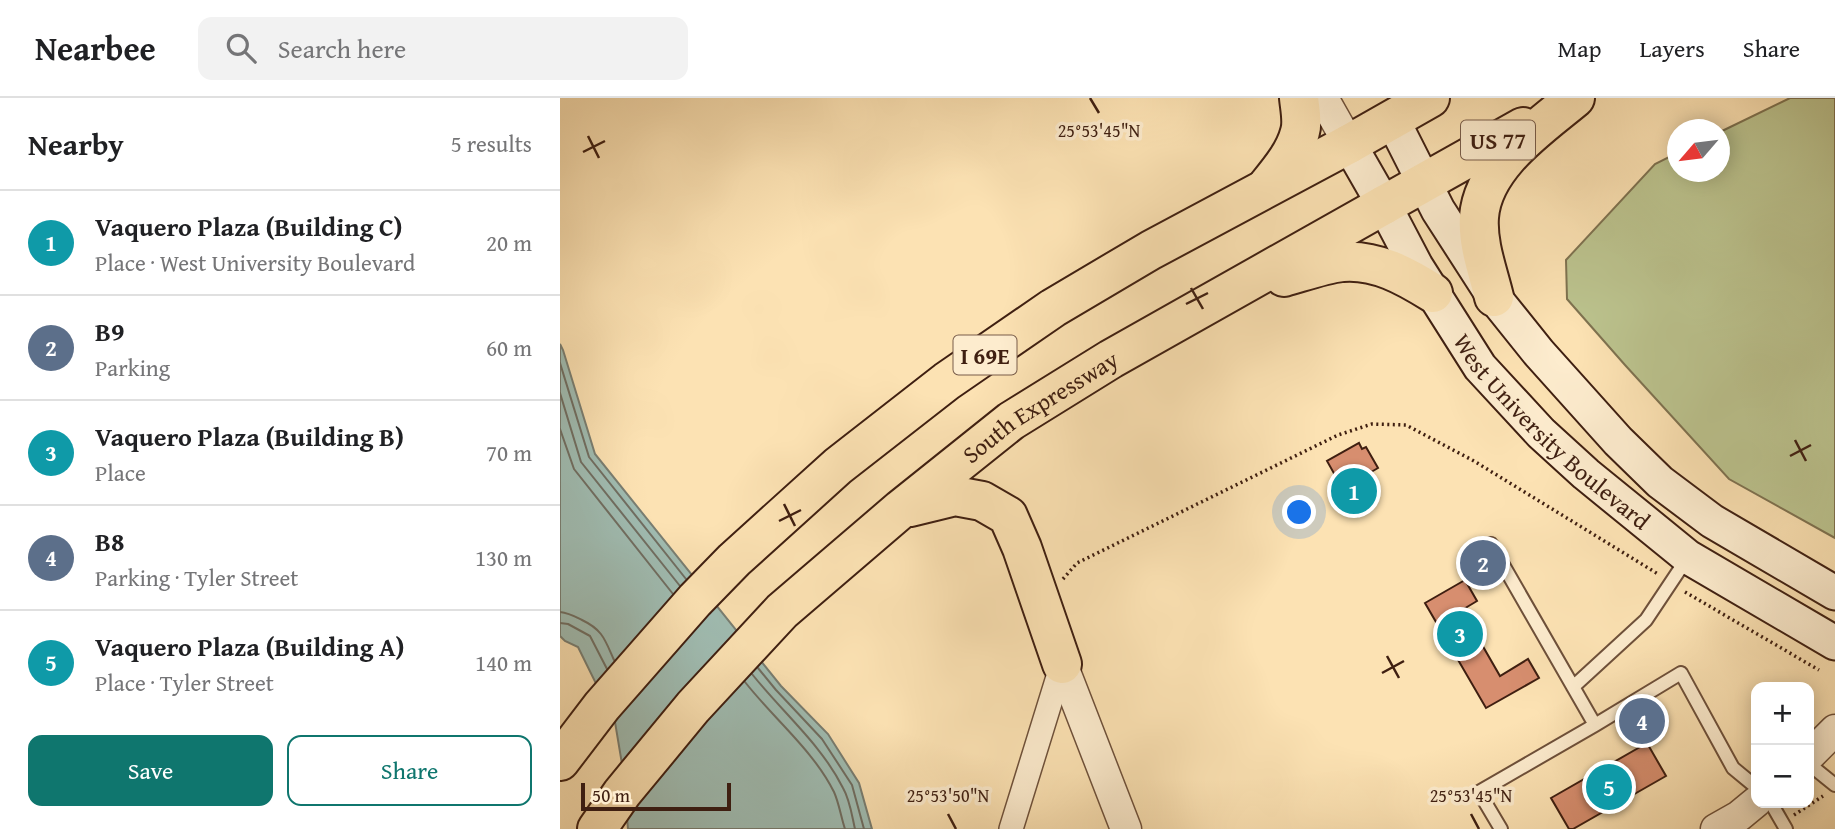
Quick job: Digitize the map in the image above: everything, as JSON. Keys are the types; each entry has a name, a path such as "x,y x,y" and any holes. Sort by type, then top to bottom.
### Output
{"highway":[{"path":"1264,189 1284,166 1301,130 1300,98"},
{"path":"1349,144 1386,108 1430,98"},
{"path":"1494,297 1482,249 1479,218 1483,195 1502,163 1522,141 1574,98"},
{"name":"South Expressway","path":"597,829 622,793 685,717 782,611 901,509 1011,421 1111,359 1574,98"},
{"name":"I 69E","path":"560,761 602,706 733,559 838,466 958,374 1053,308 1151,250 1349,144"},
{"path":"1231,291 1342,262 1373,264 1404,275 1433,293"},
{"path":"901,509 955,496 982,501 1009,516 1062,664"}],"main road":[{"name":"West University Boulevard","path":"1386,108 1438,210 1494,297 1539,353 1618,442 1660,482 1712,521 1835,593"},
{"name":"West University Boulevard","path":"1349,144 1416,266 1480,367 1541,433 1586,474 1679,570 1827,657"}],"street":[{"path":"1323,98 1349,144"},
{"path":"1011,829 1062,664"},
{"path":"1062,664 1126,829"},
{"path":"1814,750 1835,730"},
{"path":"1716,829 1751,806"}],"lane":[{"path":"1491,544 1595,725"},
{"path":"1573,687 1646,620 1679,570"},
{"path":"1501,829 1479,792 1681,673 1732,768 1751,783"},
{"path":"1814,768 1834,784"},
{"path":"1773,808 1784,826"}],"path":[{"path":"1042,603 1077,563 1338,435 1372,424 1406,425 1474,461 1652,570 1679,570 1827,657"},
{"path":"1784,826 1821,798 1834,784"}],"green space":[{"path":"1790,98 1835,98 1835,538 1729,479 1567,299 1566,260 1655,164 1667,158 1667,182 1730,182 1730,127"}],"water":[{"path":"560,344 595,454 781,686 828,734 859,783 872,829 628,829 623,770 615,722 578,647 560,636"}],"building":[{"path":"1359,443 1362,449 1366,447 1378,468 1366,475 1362,468 1353,472 1373,507 1358,516 1327,461"},
{"path":"1465,580 1477,601 1462,610 1500,676 1528,659 1539,678 1486,708 1425,603"},
{"path":"1647,743 1666,776 1569,829 1551,798"}],"place":[{"name":"Vaquero Plaza (Building C)","path":"1354,491"},
{"name":"B9","path":"1483,563"},
{"name":"Vaquero Plaza (Building B)","path":"1460,634"},
{"name":"B8","path":"1642,721"},
{"name":"Vaquero Plaza (Building A)","path":"1609,787"}]}
